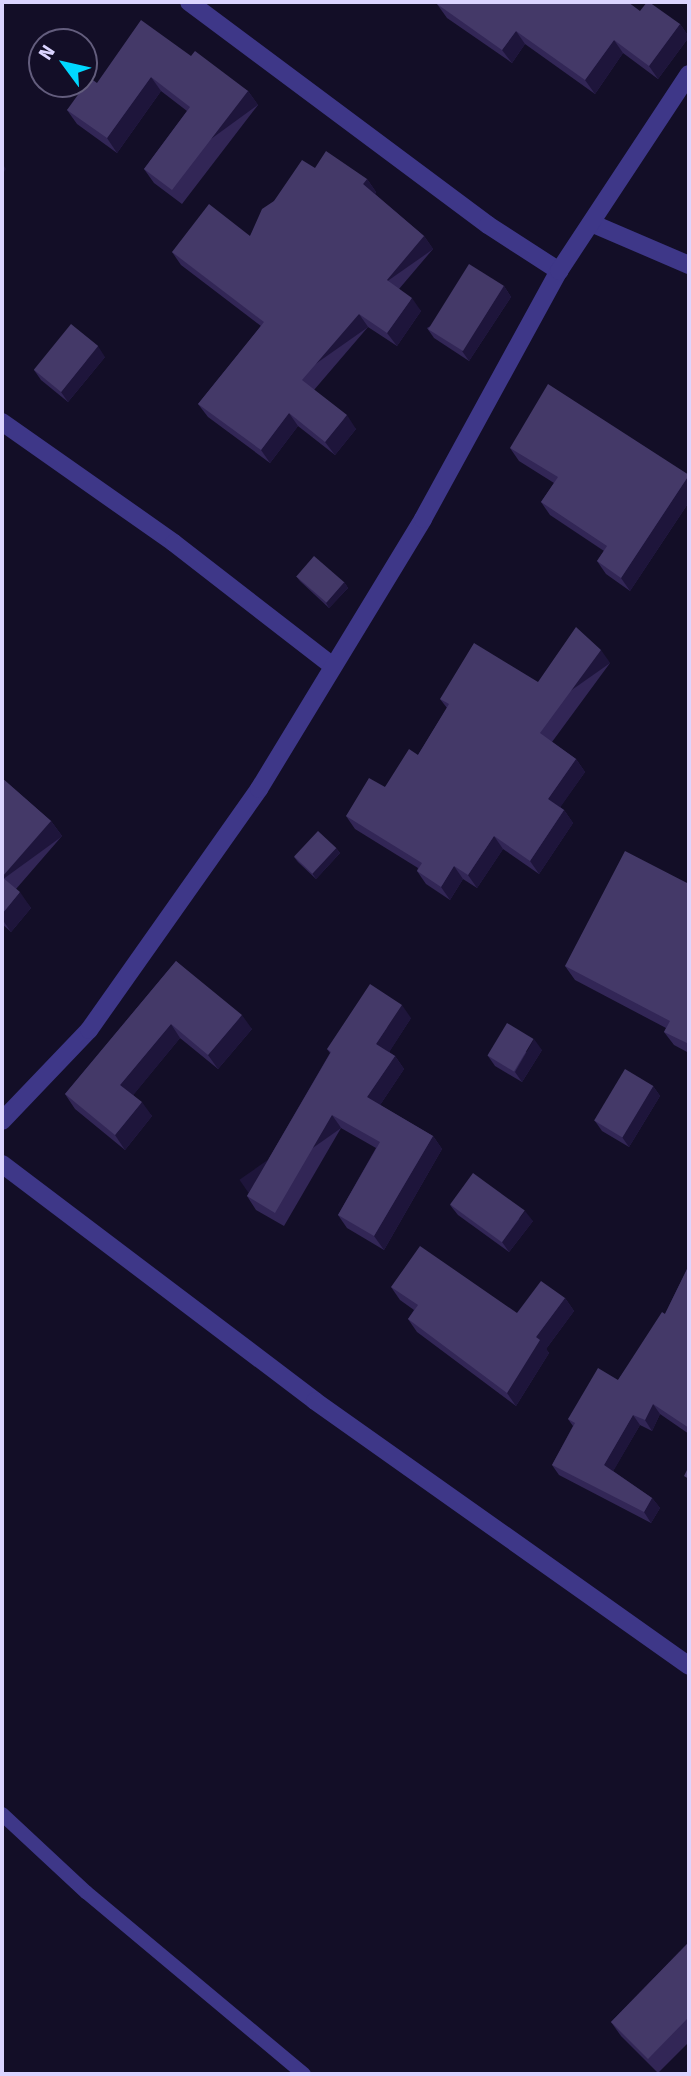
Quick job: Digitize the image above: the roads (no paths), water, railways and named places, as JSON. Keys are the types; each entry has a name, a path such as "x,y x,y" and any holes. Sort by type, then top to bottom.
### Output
{"street":[{"path":"189,2 488,225 559,271"},
{"path":"2,1121 89,1030 259,789 331,665 423,519 559,271 689,74"},
{"path":"591,223 689,265"},
{"path":"2,422 174,543 331,665"},
{"path":"2,1164 316,1401 689,1665"}],"lane":[{"path":"2,1814 86,1892 304,2074"}]}
